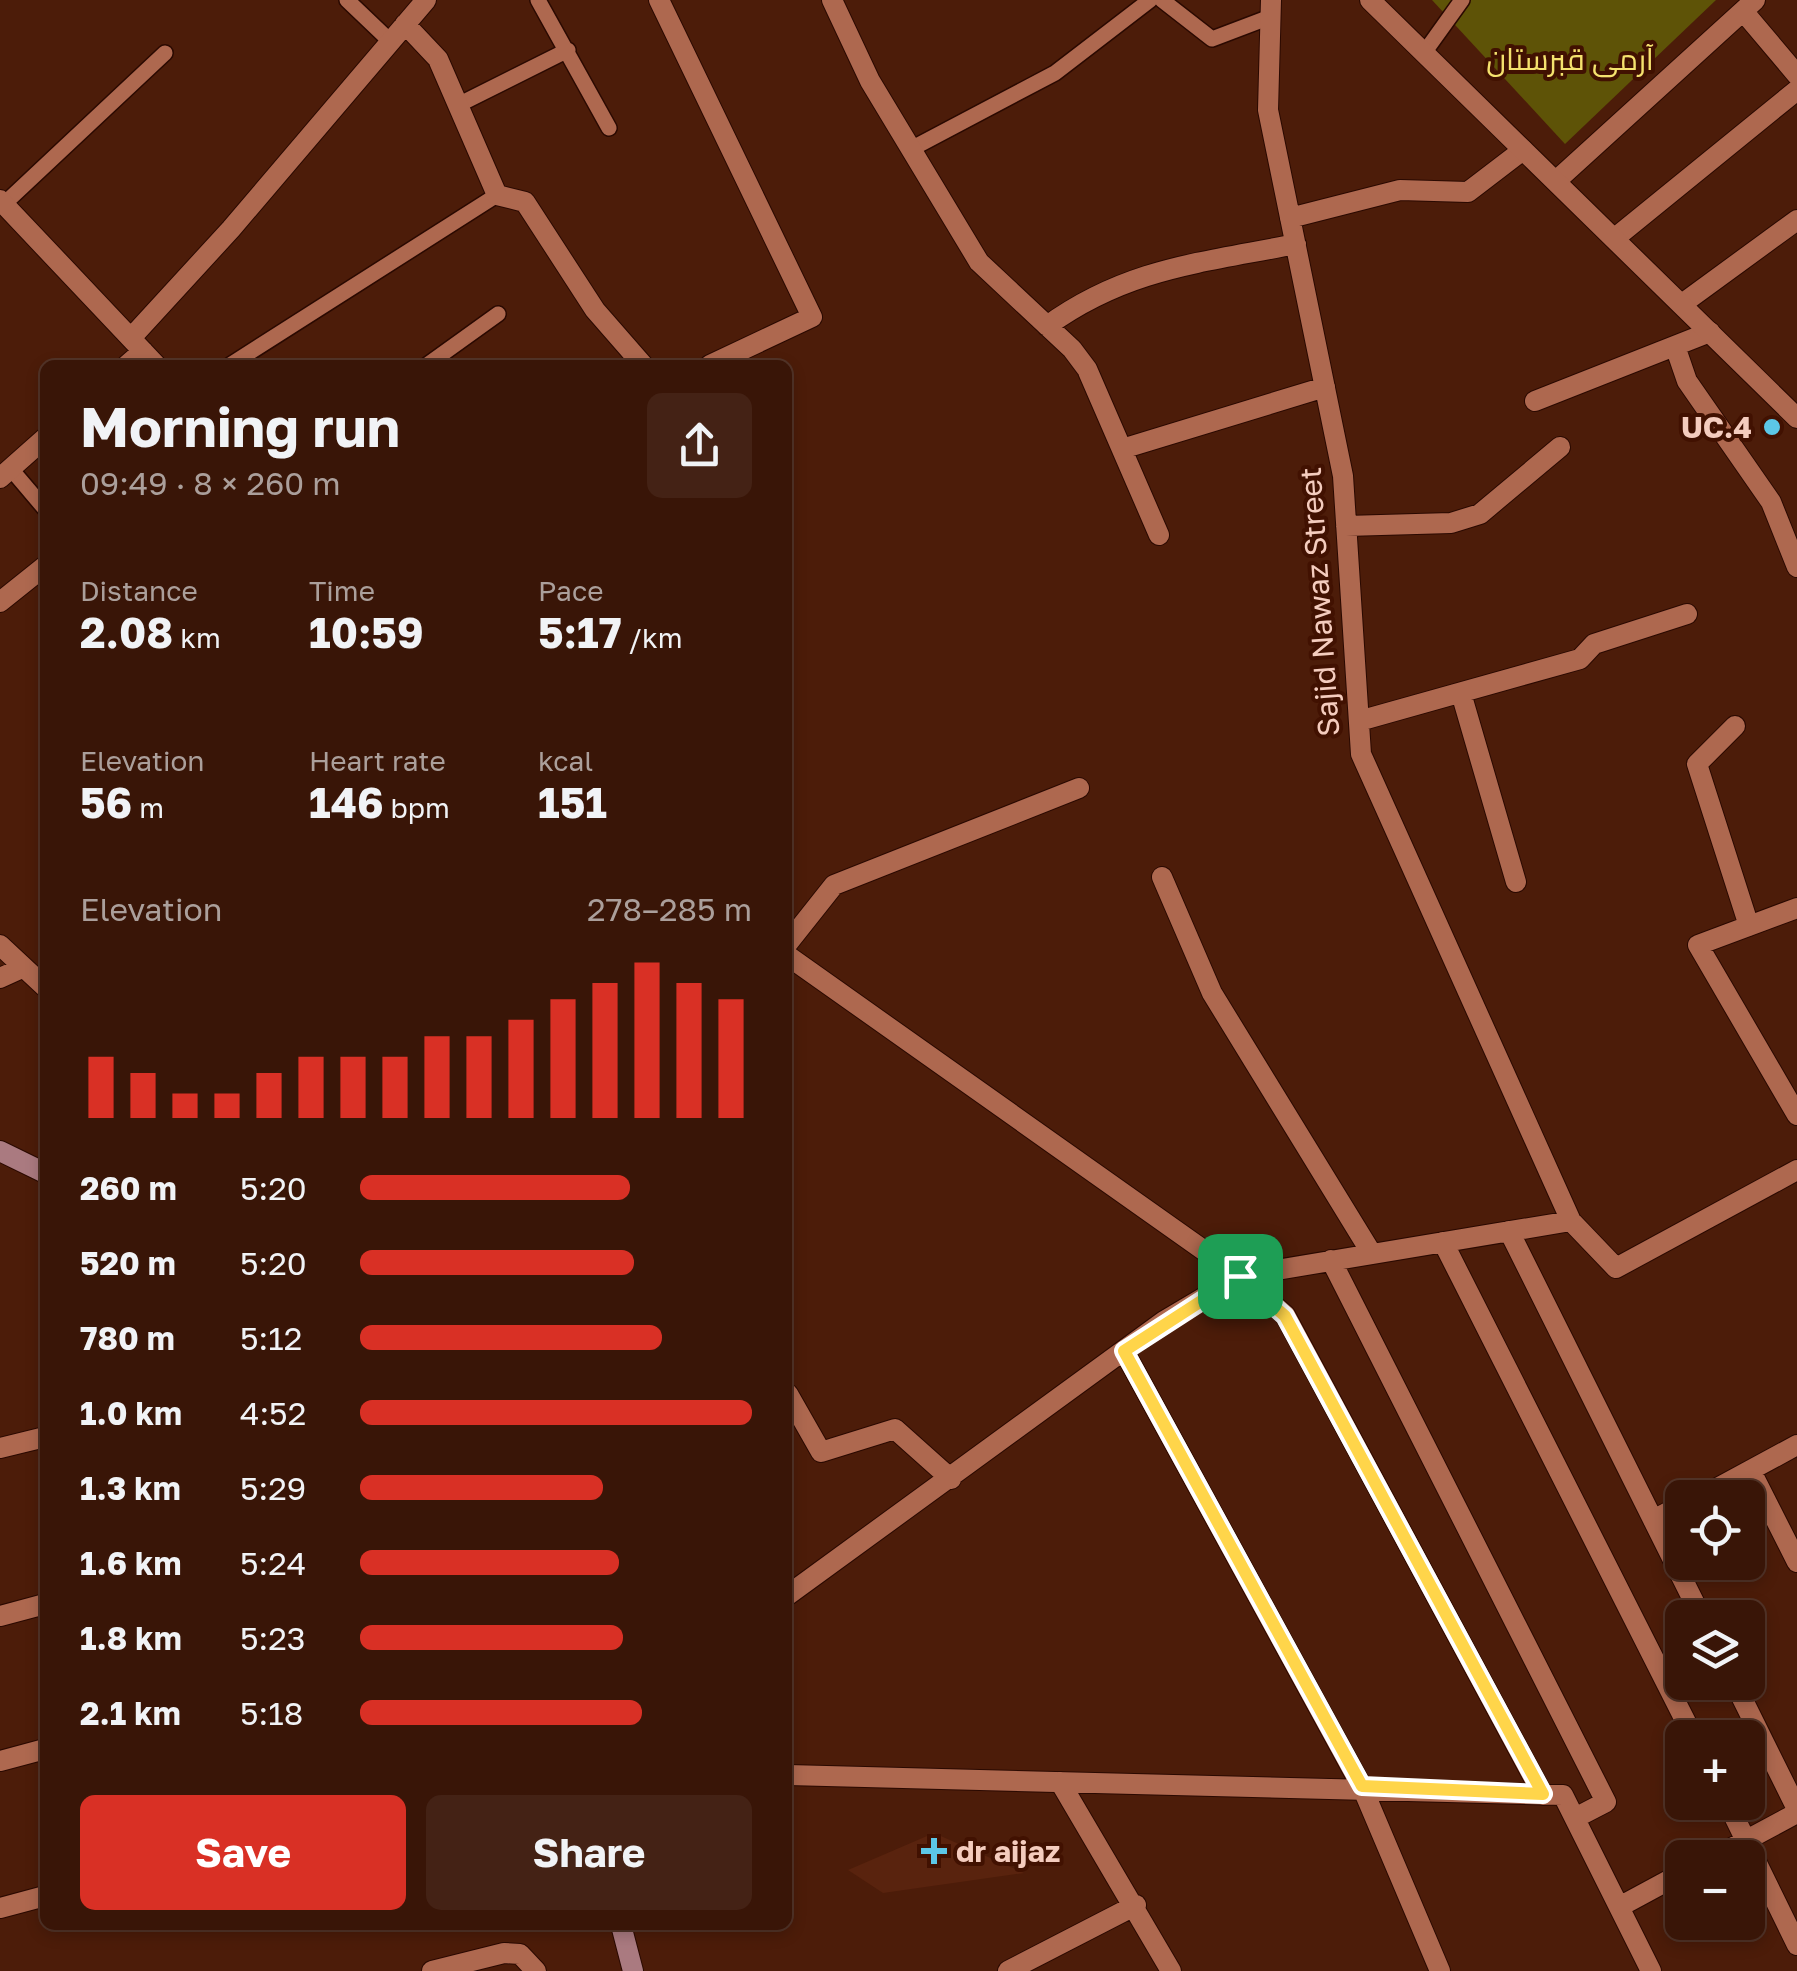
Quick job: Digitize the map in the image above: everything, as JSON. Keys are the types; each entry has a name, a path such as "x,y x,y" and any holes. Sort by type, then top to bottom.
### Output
{"main road":[{"path":"0,1151 40,1171"},
{"path":"622,1930 633,1971"}],"street":[{"path":"2,202 139,355 231,229 426,0"},
{"path":"660,0 812,317 721,360"},
{"path":"832,0 870,81 979,262 1086,369 1159,535"},
{"path":"1370,0 1797,418"},
{"path":"1556,181 1749,6 1797,75"},
{"name":"Sajid Nawaz Street","path":"1270,8 1268,110 1343,476 1360,754 1571,1220 1616,1268 1797,1170"},
{"path":"406,24 438,59 497,194 525,202 595,310 639,360"},
{"path":"1615,238 1797,90"},
{"path":"1290,218 1400,190 1468,192 1523,150"},
{"path":"1682,304 1797,220"},
{"path":"1047,326 1100,290 1160,271 1296,244"},
{"path":"1535,401 1710,332"},
{"path":"1676,346 1687,382 1771,502 1797,567"},
{"path":"1122,450 1324,387"},
{"path":"6,474 40,443"},
{"path":"1346,526 1451,523 1480,514 1560,446"},
{"path":"0,602 40,570"},
{"path":"1359,721 1580,659 1594,644 1687,614"},
{"path":"1461,693 1516,882"},
{"path":"1735,726 1696,764 1749,926"},
{"path":"792,938 834,885 1078,788"},
{"path":"1162,877 1212,993 1372,1254"},
{"path":"1797,908 1698,945 1797,1114"},
{"path":"0,944 40,983"},
{"path":"792,959 1240,1276 1285,1316 1543,1794"},
{"path":"0,978 22,968"},
{"path":"792,1592 1124,1351 1240,1276 1571,1220"},
{"path":"1510,1231 1693,1600"},
{"path":"1444,1242 1685,1720"},
{"path":"1331,1260 1606,1802 1575,1818"},
{"path":"1124,1351 1362,1786 1440,1971"},
{"path":"792,1401 821,1452 895,1430 951,1478"},
{"path":"0,1448 40,1438"},
{"path":"1735,1480 1797,1445"},
{"path":"1752,1472 1797,1562"},
{"path":"1653,1520 1665,1514"},
{"path":"0,1616 40,1605"},
{"path":"1736,1820 1746,1840 1797,1811 1743,1700"},
{"path":"0,1761 40,1750"},
{"path":"792,1775 1362,1786 1563,1795 1651,1971"},
{"path":"1060,1782 1136,1905 1171,1971"},
{"path":"1765,1879 1797,1945"},
{"path":"1619,1906 1665,1882"},
{"path":"0,1908 40,1897"},
{"path":"1008,1971 1136,1905"},
{"path":"432,1971 504,1953 520,1954 536,1971"}],"lane":[{"path":"348,0 391,42"},
{"path":"538,0 609,128"},
{"path":"911,149 1056,73 1150,0"},
{"path":"1162,0 1212,39 1270,8"},
{"path":"1424,53 1462,0"},
{"path":"458,105 568,50"},
{"path":"2,202 165,53"},
{"path":"238,360 497,194"},
{"path":"434,360 498,314"},
{"path":"6,474 40,505"}],"shaded area":[{"name":"dr aijaz","path":"934,1833 1024,1873 883,1893 848,1870"}],"green space":[{"name":"آرمی قبرستان","path":"1432,0 1716,0 1565,144"}],"place":[{"name":"UC.4","path":"1772,427"},
{"name":"dr aijaz","path":"934,1851"}],"route":[{"path":"1240,1276 1285,1316 1543,1794 1362,1786 1124,1351 1164,1321 1240,1276"}]}
